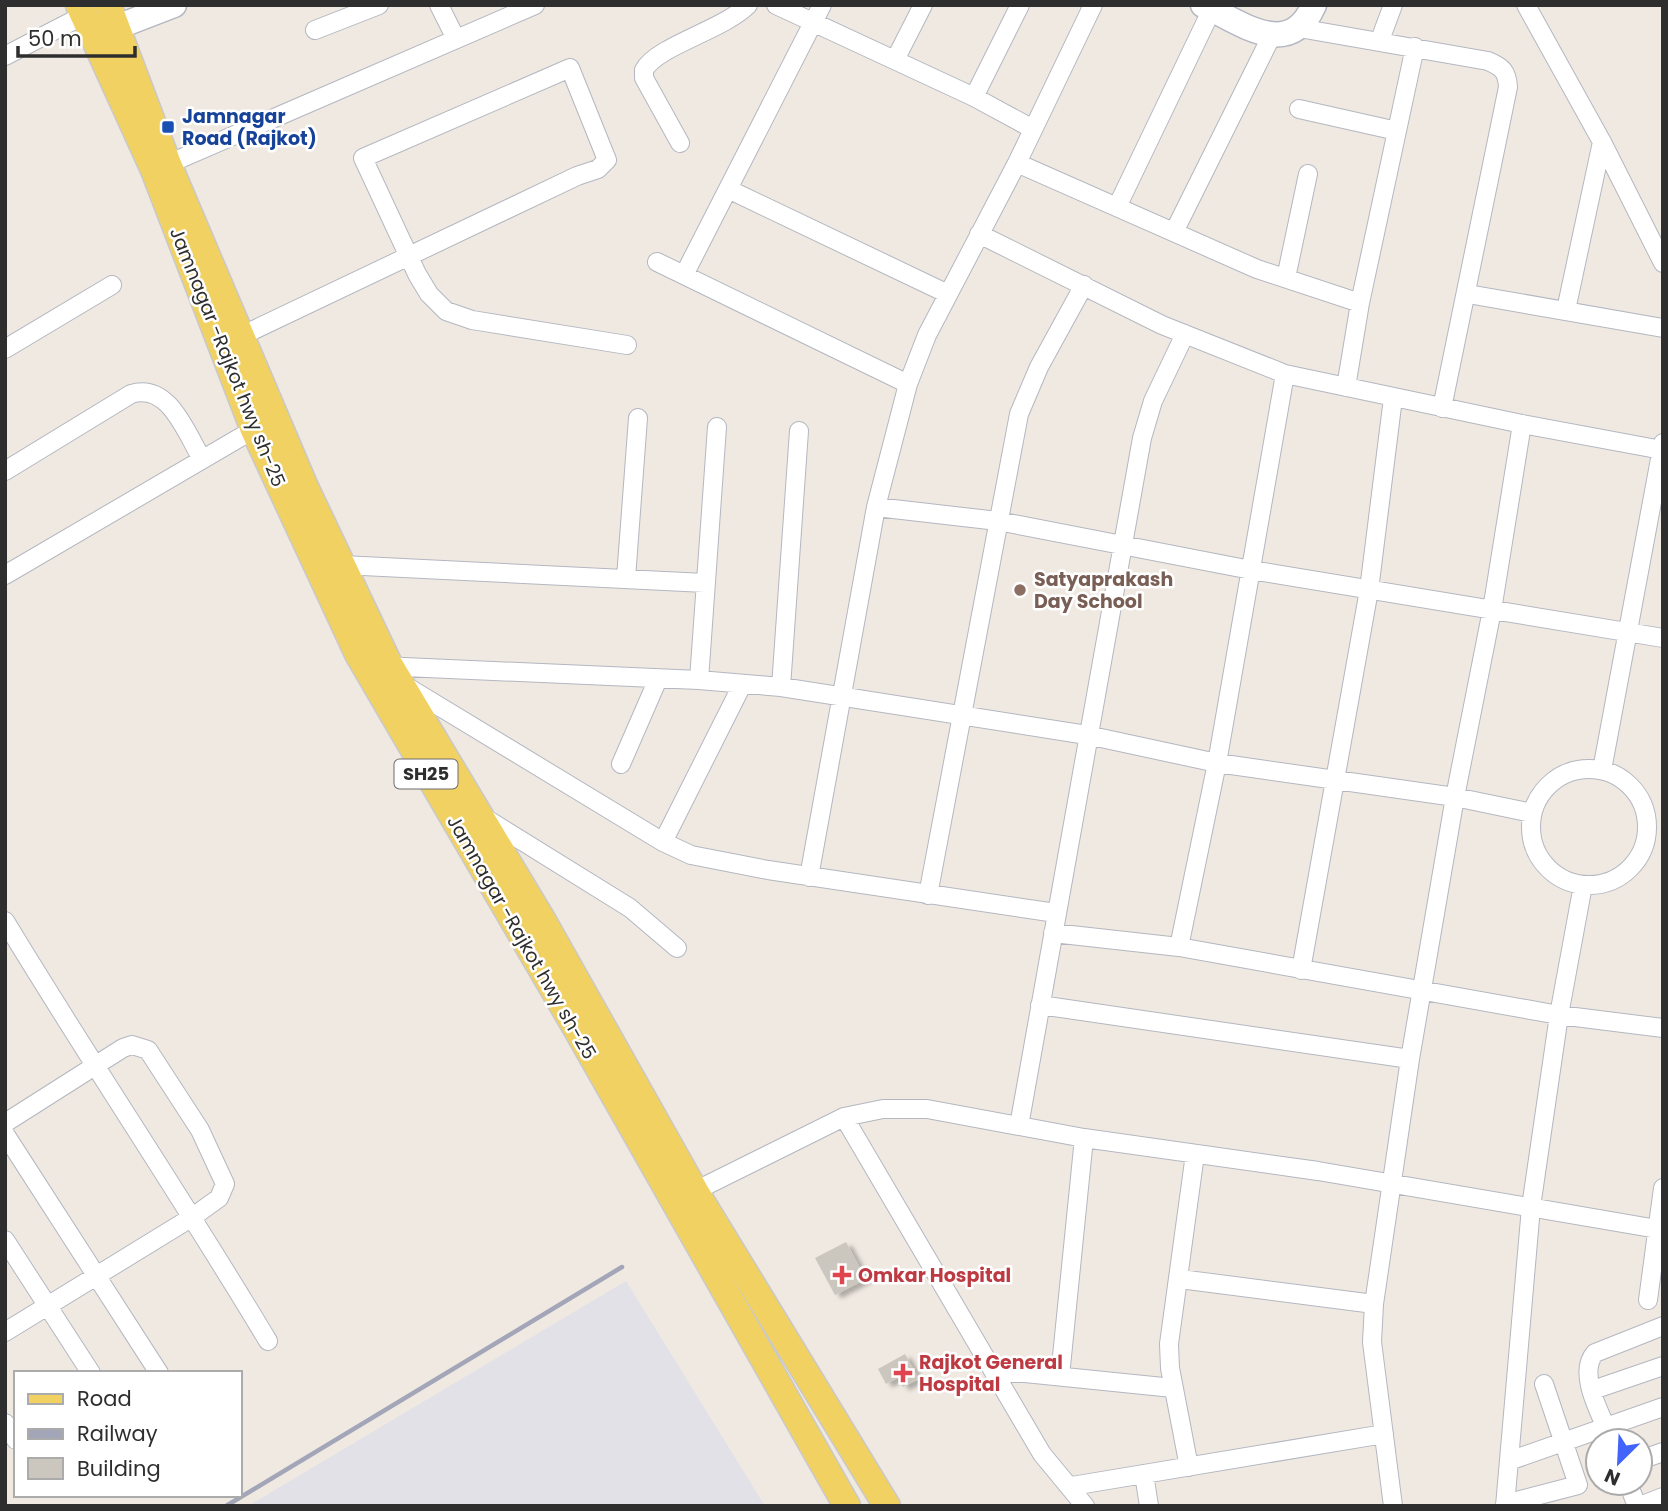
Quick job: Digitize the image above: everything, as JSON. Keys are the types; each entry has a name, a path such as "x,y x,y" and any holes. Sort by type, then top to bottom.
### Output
{"main road":[{"path":"98,16 174,5"},
{"path":"1207,7 1271,37 1299,28 1314,5"},
{"name":"SH25","path":"98,16 168,164 241,336 264,423 342,565 386,672 479,814 543,921 685,1196 887,1506"},
{"name":"Jamnagar -Rajkot hwy sh-25","path":"98,16 154,170 264,423 386,672 685,1196 847,1506"}],"street":[{"path":"316,30 379,5"},
{"path":"439,5 456,39"},
{"path":"168,164 535,5"},
{"path":"680,143 644,78 644,70 654,57 722,25 748,5"},
{"path":"776,5 974,97 1032,129"},
{"path":"684,275 730,190 822,5"},
{"path":"895,60 923,5"},
{"path":"974,97 1020,5"},
{"path":"809,877 876,507 908,384 948,294 1017,163 1093,5"},
{"path":"1380,40 1393,5"},
{"path":"1525,5 1602,142 1663,263"},
{"path":"1117,207 1207,7"},
{"path":"5,56 98,16"},
{"path":"1299,28 1380,40 1488,61 1501,67 1507,76 1508,88 1468,294 1442,408"},
{"path":"1174,232 1271,37"},
{"path":"1346,387 1360,303 1415,47"},
{"path":"241,336 410,257 598,169 607,160 570,68 363,158 410,257 429,294 446,311 472,320 628,345"},
{"path":"1298,108 1397,131"},
{"path":"1566,310 1602,142"},
{"path":"1017,163 1286,278 1360,303"},
{"path":"1286,278 1308,174"},
{"path":"730,190 948,294"},
{"path":"979,234 1185,334 1285,374 1522,424 1662,447 1602,770"},
{"path":"657,262 908,384"},
{"path":"5,349 112,285"},
{"path":"928,895 1019,414 1039,368 1084,285"},
{"path":"1468,294 1663,328"},
{"path":"1019,1126 1087,735 1146,426 1153,401 1185,334"},
{"path":"1179,947 1217,763 1285,374"},
{"path":"5,471 131,394 143,391 168,403 202,459"},
{"path":"1301,970 1369,590 1393,398"},
{"path":"626,578 638,418"},
{"path":"5,575 264,423"},
{"path":"1393,1506 1372,1342 1374,1304 1410,1059 1455,797 1492,611 1522,424"},
{"path":"699,680 717,427"},
{"path":"781,687 799,431"},
{"path":"876,507 998,521 1251,570 1663,638"},
{"path":"342,565 705,583"},
{"path":"386,672 699,680 781,687 1087,735 1217,763 1455,797 1532,813"},
{"path":"386,672 663,842 691,855 809,877 1056,913"},
{"path":"621,764 658,679"},
{"path":"663,842 742,685"},
{"path":"1584,769 1602,770 1630,785 1640,798 1655,831 1626,870 1602,884 1583,885 1564,879 1548,867 1536,852 1531,833 1532,813 1539,796 1558,778 1584,769"},
{"path":"479,814 630,908 677,948"},
{"path":"1544,1384 1578,1485 1505,1505 1531,1207 1559,1015 1583,885"},
{"path":"5,921 94,1069 194,1216 268,1341"},
{"path":"1053,933 1179,947 1559,1015 1663,1028"},
{"path":"1040,1004 1410,1059"},
{"path":"5,1123 94,1069 122,1048 132,1045 148,1050 200,1130 225,1184 219,1198 194,1216 5,1332"},
{"path":"685,1196 844,1117 883,1109 928,1109 1084,1138 1392,1184 1659,1229"},
{"path":"844,1117 1041,1454 1072,1486 1085,1506"},
{"path":"5,1134 158,1371"},
{"path":"1060,1376 1084,1138"},
{"path":"1189,1467 1173,1388 1169,1344 1195,1154"},
{"path":"1648,1300 1663,1188"},
{"path":"5,1240 90,1371"},
{"path":"1180,1279 1374,1304"},
{"path":"1606,1427 1587,1368 1595,1353 1663,1325"},
{"path":"1593,1390 1663,1366"},
{"path":"994,1373 1060,1376 1173,1388"},
{"path":"1623,1427 1663,1407"},
{"path":"1072,1486 1384,1434"},
{"path":"1509,1461 1565,1440 1584,1437"},
{"path":"1144,1474 1149,1506"},
{"path":"1638,1506 1663,1497"}],"shaded area":[{"path":"626,1281 765,1506 248,1506"}],"building":[{"path":"846,1242 866,1279 835,1295 815,1258"},
{"path":"905,1354 919,1379 903,1387 898,1378 886,1384 878,1369"}],"railway":[{"path":"242,1496 622,1267"},
{"path":"226,1506 241,1497"}],"place":[{"name":"Jamnagar Road (Rajkot)","path":"168,127"},
{"name":"Satyaprakash Day School","path":"1020,590"},
{"name":"Omkar Hospital","path":"842,1275"},
{"name":"Rajkot General Hospital","path":"903,1373"}]}
